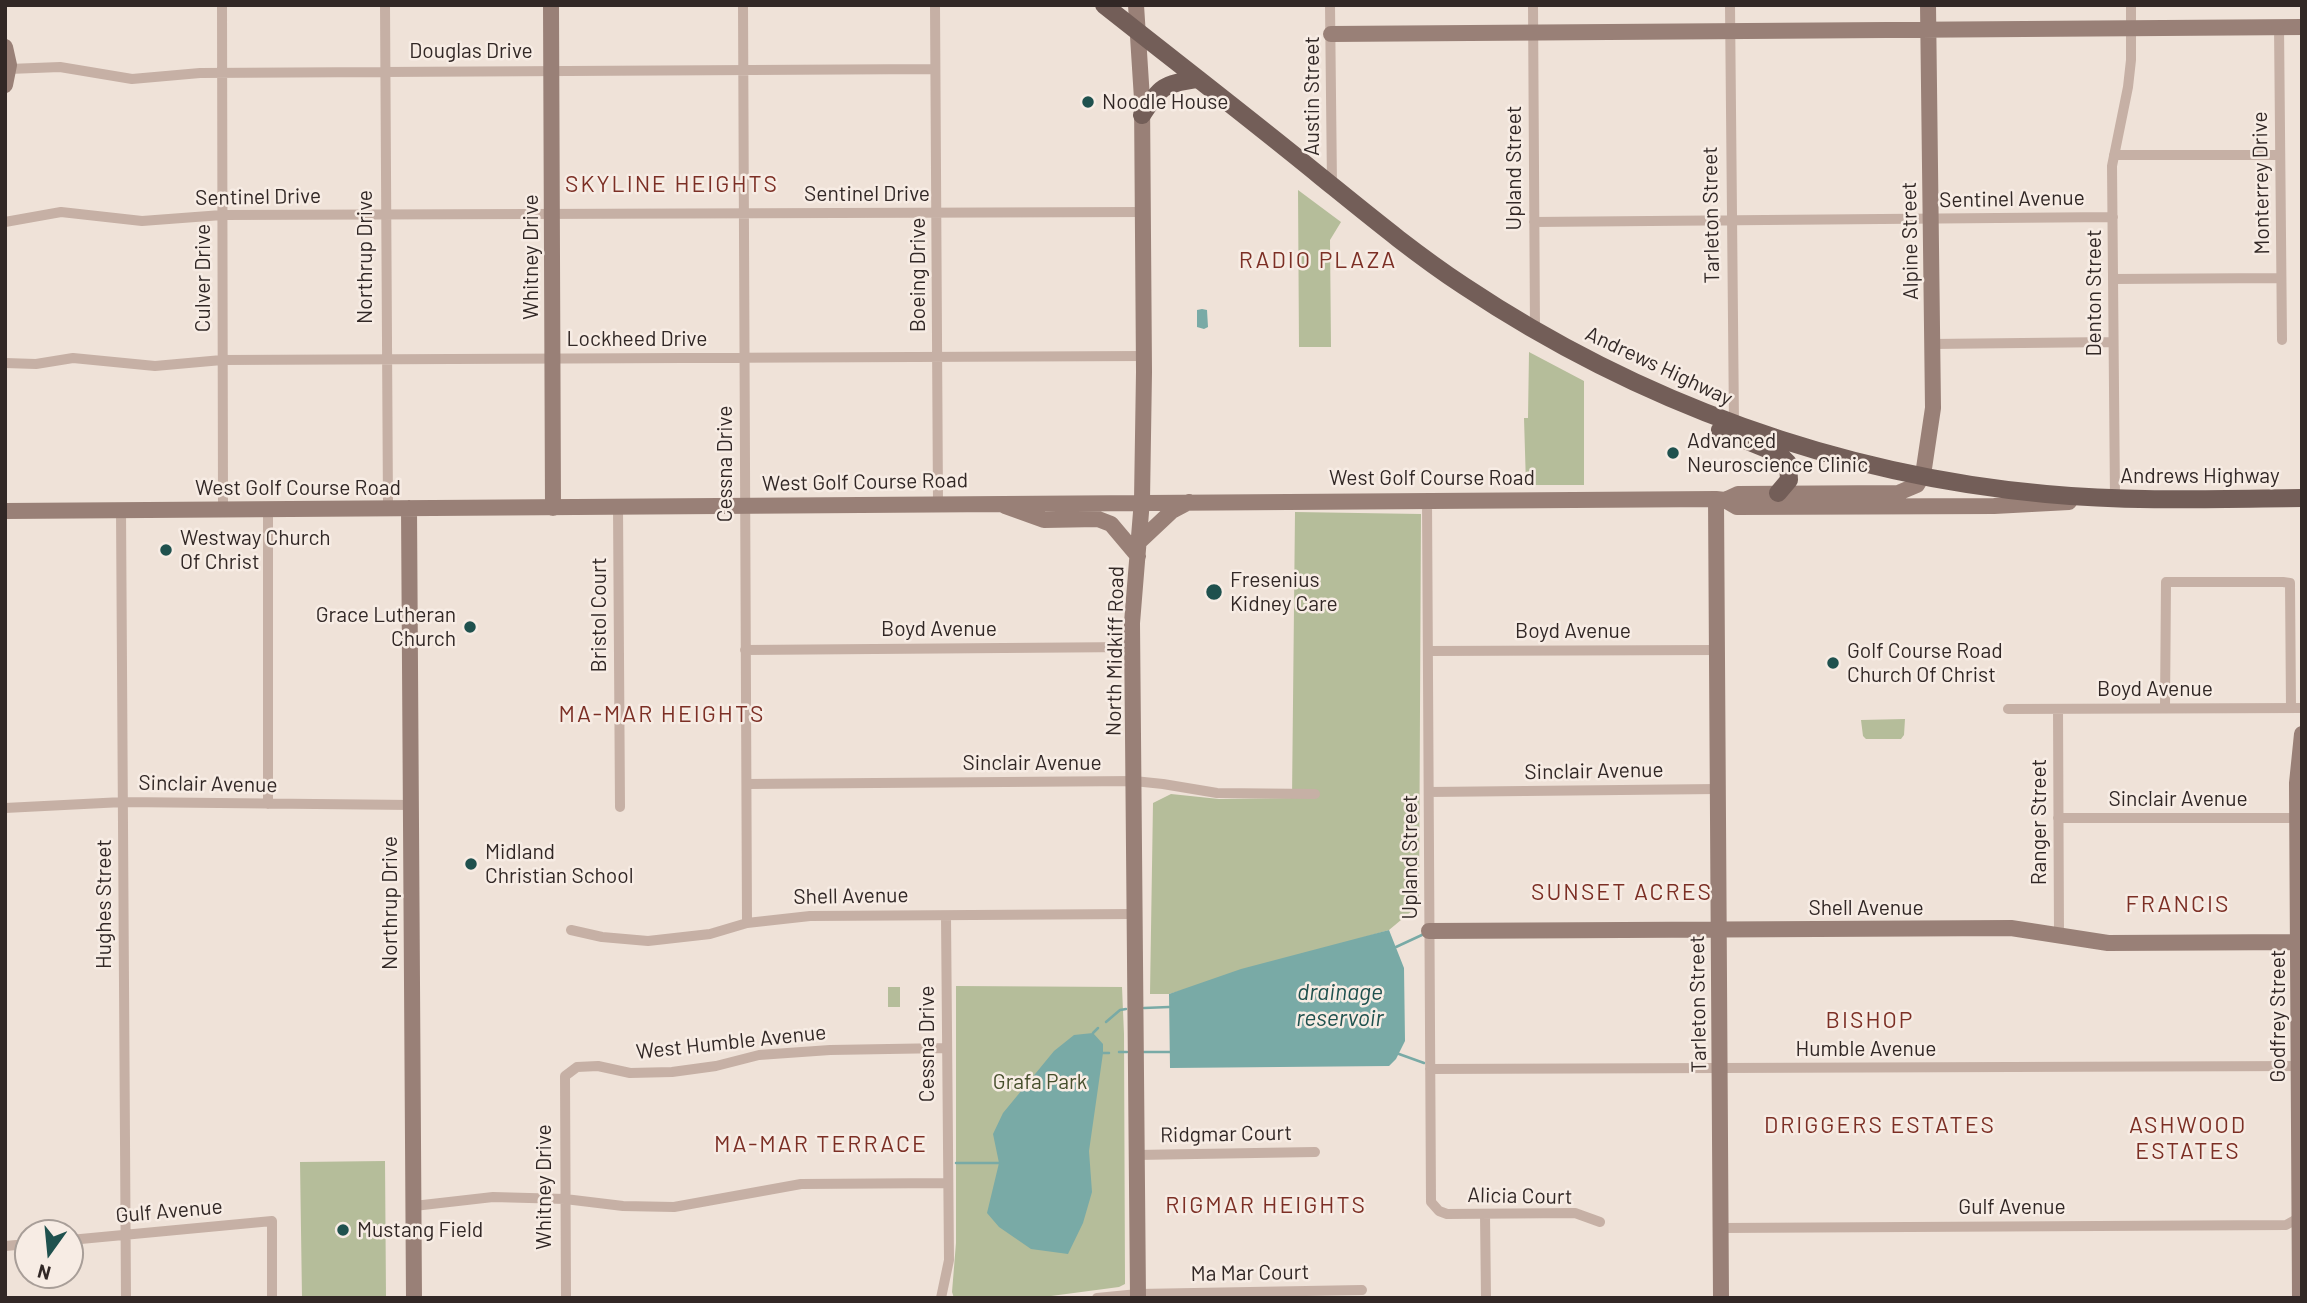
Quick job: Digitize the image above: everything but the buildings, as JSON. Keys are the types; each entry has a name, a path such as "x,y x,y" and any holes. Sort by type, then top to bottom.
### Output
{"main road":[{"name":"Andrews Highway","path":"1104,5 1448,275 1592,362 1679,403 1734,425 1864,464 2002,490 2115,499 2302,498"},
{"path":"1142,115 1163,87 1170,83 1197,79"},
{"path":"1679,403 1726,435 1779,454 1788,463 1790,477 1777,494"}],"street":[{"name":"Culver Drive","path":"222,5 223,509"},
{"name":"Northrup Drive","path":"385,5 388,509"},
{"name":"Whitney Drive","path":"551,5 552,508"},
{"name":"Cessna Drive","path":"743,5 747,923"},
{"name":"Boeing Drive","path":"935,5 938,503"},
{"name":"North Midkiff Road","path":"1136,5 1142,115 1144,356 1142,500 1132,623 1138,1296"},
{"name":"Austin Street","path":"1330,5 1332,186"},
{"name":"Upland Street","path":"1533,5 1535,330"},
{"name":"Tarleton Street","path":"1730,5 1734,425"},
{"name":"Alpine Street","path":"1923,475 1933,408 1928,5"},
{"name":"Denton Street","path":"2115,499 2112,217 2114,155 2128,87 2131,5"},
{"name":"Monterrey Drive","path":"2279,26 2282,340"},
{"path":"1331,34 2302,27"},
{"path":"5,47 7,77"},
{"name":"Douglas Drive","path":"7,77 60,67 132,79 200,73 935,69"},
{"path":"2114,155 2280,155"},
{"name":"Sentinel Drive","path":"5,222 61,212 142,221 222,215 1143,212"},
{"name":"Sentinel Avenue","path":"1534,222 2112,217"},
{"path":"2113,279 2281,278"},
{"path":"1932,344 2113,342"},
{"name":"Lockheed Drive","path":"5,363 36,363 73,358 155,366 222,360 1144,356"},
{"name":"West Golf Course Road","path":"5,511 552,508 1142,500 1721,499 1738,494 1898,493 1917,485 1923,475"},
{"name":"Tarleton Street","path":"1721,499 1717,650 1721,1298"},
{"name":"West Golf Course Road","path":"1721,499 1737,507 1994,506 2115,499"},
{"path":"993,502 1044,520 1098,519 1111,524 1139,549 1172,511 1195,500"},
{"name":"Upland Street","path":"1427,500 1432,1202 1439,1211"},
{"name":"Bristol Court","path":"618,507 620,807"},
{"name":"Northrup Drive","path":"409,508 414,1298"},
{"path":"268,509 268,804"},
{"name":"Hughes Street","path":"121,510 126,1298"},
{"path":"2165,708 2166,582 2283,582 2290,583 2296,708"},
{"name":"Boyd Avenue","path":"746,650 1133,647"},
{"name":"Boyd Avenue","path":"1429,651 1717,650"},
{"name":"Boyd Avenue","path":"2008,709 2296,708"},
{"name":"Ranger Street","path":"2058,709 2059,935"},
{"name":"Godfrey Street","path":"2300,1298 2298,767 2302,734"},
{"name":"Sinclair Avenue","path":"747,784 1134,781 1217,793 1315,794"},
{"name":"Sinclair Avenue","path":"1429,792 1717,789"},
{"name":"Sinclair Avenue","path":"5,808 123,802 411,806"},
{"name":"Sinclair Avenue","path":"2058,818 2299,809"},
{"name":"Shell Avenue","path":"571,930 602,937 648,940 710,934 747,923 810,916 1134,914"},
{"name":"Cessna Drive","path":"942,1298 949,1260 946,916"},
{"name":"Shell Avenue","path":"1429,931 2011,928 2108,943 2300,942"},
{"name":"West Humble Avenue","path":"565,1076 577,1067 598,1066 630,1073 672,1072 771,1054 947,1048"},
{"name":"Humble Avenue","path":"1430,1069 2301,1066"},
{"name":"Whitney Drive","path":"565,1076 566,1298"},
{"name":"Ridgmar Court","path":"1136,1155 1315,1152"},
{"path":"414,1206 493,1197 565,1199 623,1206 674,1208 801,1184 948,1183"},
{"name":"Alicia Court","path":"1439,1211 1447,1214 1575,1213 1600,1222"},
{"path":"1485,1214 1486,1298"},
{"name":"Gulf Avenue","path":"1721,1228 2286,1225 2301,1217"},
{"name":"Gulf Avenue","path":"84,1238 272,1221 272,1298"},
{"name":"Ma Mar Court","path":"1097,1298 1362,1290"}],"green space":[{"path":"1298,190 1341,222 1330,240 1331,347 1299,347"},
{"path":"1529,352 1584,381 1584,485 1526,485 1524,418 1528,418"},
{"path":"1295,512 1421,514 1419,905 1389,930 1169,994 1150,994 1153,803 1171,794 1219,799 1292,798"},
{"path":"1905,719 1904,735 1901,739 1866,739 1863,736 1861,720"},
{"name":"Grafa Park","path":"956,986 1122,987 1125,1284 1036,1298 954,1298"},
{"path":"888,987 900,987 900,1007 888,1007"},
{"name":"Mustang Field","path":"385,1161 386,1298 302,1298 300,1162"}],"water":[{"path":"1197,310 1207,310 1208,327 1204,329 1197,327"},
{"name":"drainage reservoir","path":"1389,930 1404,968 1405,1041 1396,1059 1389,1066 1170,1068 1169,994 1241,969"},
{"path":"1093,1033 1103,1044 1103,1053 1089,1151 1092,1192 1083,1223 1068,1254 1031,1249 999,1227 987,1213 999,1163 993,1134 1003,1113 1054,1051 1074,1035"}],"waterway":[{"path":"1396,947 1424,934"},
{"path":"1144,1008 1169,1007"},
{"path":"1106,1022 1120,1010 1126,1009"},
{"path":"1093,1033 1098,1028"},
{"path":"1119,1052 1127,1052"},
{"path":"1144,1052 1170,1052"},
{"path":"1103,1053 1109,1053"},
{"path":"1399,1054 1424,1063"},
{"path":"956,1163 999,1163"}],"place":[{"name":"Noodle House","path":"1088,102"},
{"name":"Advanced Neuroscience Clinic","path":"1673,453"},
{"name":"Westway Church Of Christ","path":"166,550"},
{"name":"Fresenius Kidney Care","path":"1214,592"},
{"name":"Grace Lutheran Church","path":"470,627"},
{"name":"Golf Course Road Church Of Christ","path":"1833,663"},
{"name":"Midland Christian School","path":"471,864"},
{"name":"Mustang Field","path":"343,1230"}],"district":[{"name":"SKYLINE HEIGHTS","path":"672,184"},
{"name":"RADIO PLAZA","path":"1318,260"},
{"name":"MA-MAR HEIGHTS","path":"662,714"},
{"name":"SUNSET ACRES","path":"1622,892"},
{"name":"FRANCIS","path":"2178,904"},
{"name":"BISHOP","path":"1870,1020"},
{"name":"DRIGGERS ESTATES","path":"1880,1125"},
{"name":"ASHWOOD ESTATES","path":"2188,1138"},
{"name":"MA-MAR TERRACE","path":"821,1144"},
{"name":"RIGMAR HEIGHTS","path":"1266,1205"}]}
